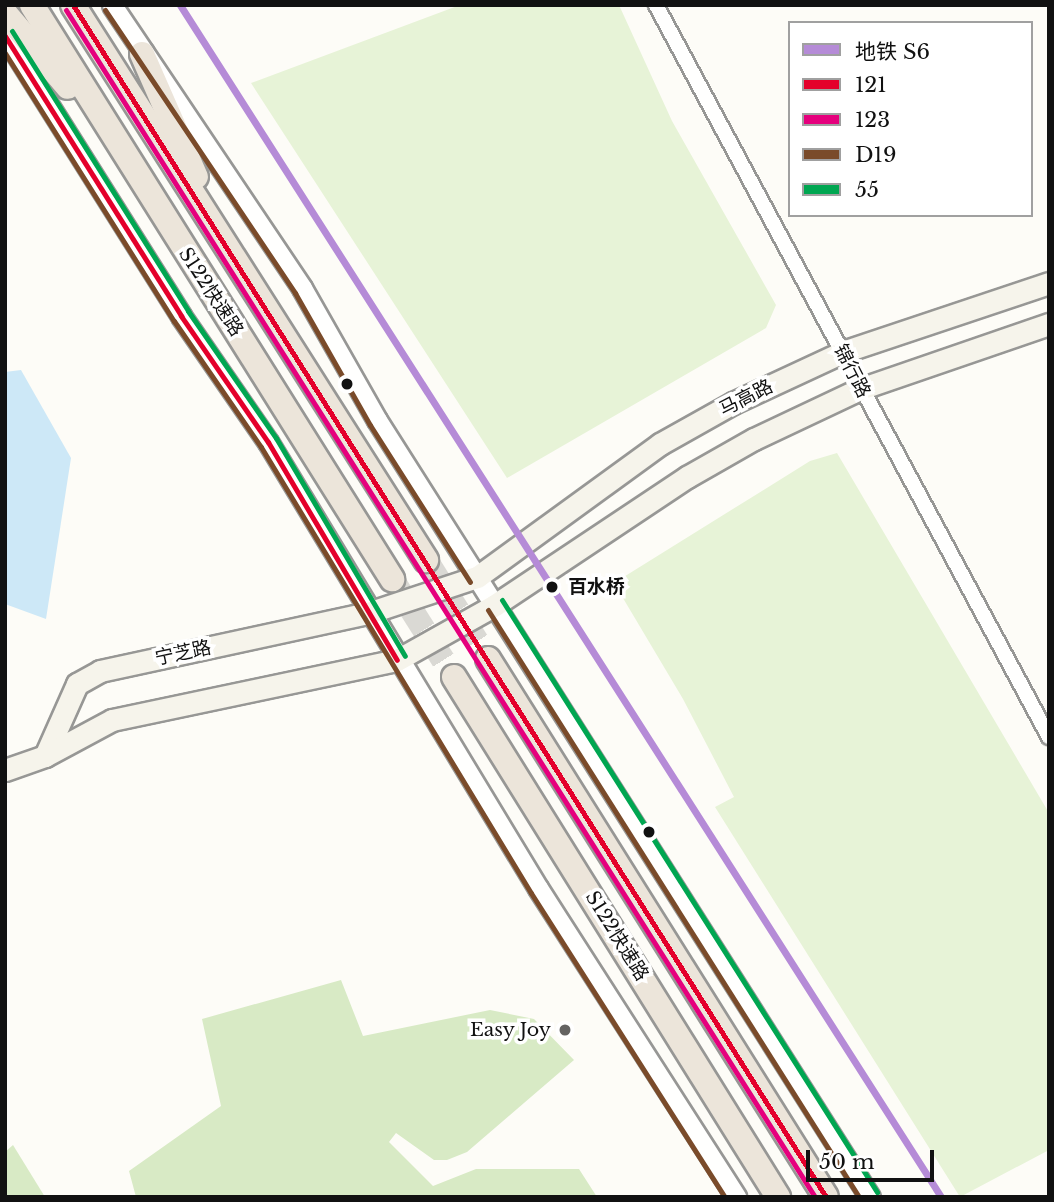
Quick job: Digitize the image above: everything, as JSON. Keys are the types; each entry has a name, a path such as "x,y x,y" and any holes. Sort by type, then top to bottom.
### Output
{"highway":[{"name":"S122快速路","path":"32,5 114,142 392,579"},
{"name":"S122快速路","path":"73,5 426,560"},
{"path":"5,13 114,142"},
{"path":"142,54 231,254"},
{"name":"S122快速路","path":"488,659 826,1197"},
{"name":"S122快速路","path":"454,677 778,1197"}],"main road":[{"name":"马高路","path":"368,613 477,577 660,444 843,352 1049,283"},
{"name":"马高路","path":"397,660 495,605 687,477 860,389 1049,324"},
{"name":"宁芝路","path":"45,756 78,684 100,671 368,613"},
{"path":"5,769 45,756 112,720 397,660"}],"street":[{"path":"112,5 142,54 302,288 377,420 870,1197"},
{"name":"锦行路","path":"656,5 1049,737"},
{"path":"5,36 181,316 268,442 397,660 736,1197"}],"green space":[{"path":"460,5 619,5 672,121 776,305 766,328 507,478 251,83"},
{"path":"837,453 1049,813 1049,1150 960,1197 715,807 734,797 683,699 614,583 810,461"},
{"path":"341,980 363,1036 490,1010 534,1019 574,1060 467,1152 447,1160 434,1160 396,1133 389,1142 433,1186 476,1169 579,1169 597,1197 136,1197 129,1171 221,1106 202,1019"},
{"path":"13,1145 45,1197 5,1197 5,1152"}],"water":[{"path":"21,370 71,458 46,619 5,604 5,372"}],"tunnel":[{"path":"426,560 488,659"},
{"path":"392,579 454,677"}],"metro line":[{"name":"S6","path":"180,5 941,1197"}],"transit line":[{"name":"121","path":"73,5 826,1197"},
{"name":"123","path":"66,10 815,1197"},
{"name":"D19","path":"105,10 295,293 370,425 470,582"},
{"name":"55","path":"12,31 188,311 276,438 405,656"},
{"name":"121","path":"5,36 181,316 268,442 397,660"},
{"name":"D19","path":"5,53 174,321 261,447 531,893 725,1197"},
{"name":"55","path":"502,600 877,1192"},
{"name":"D19","path":"488,610 859,1197"}],"place":[{"name":"百水桥","path":"552,587"},
{"name":"Easy Joy","path":"565,1030"}]}
